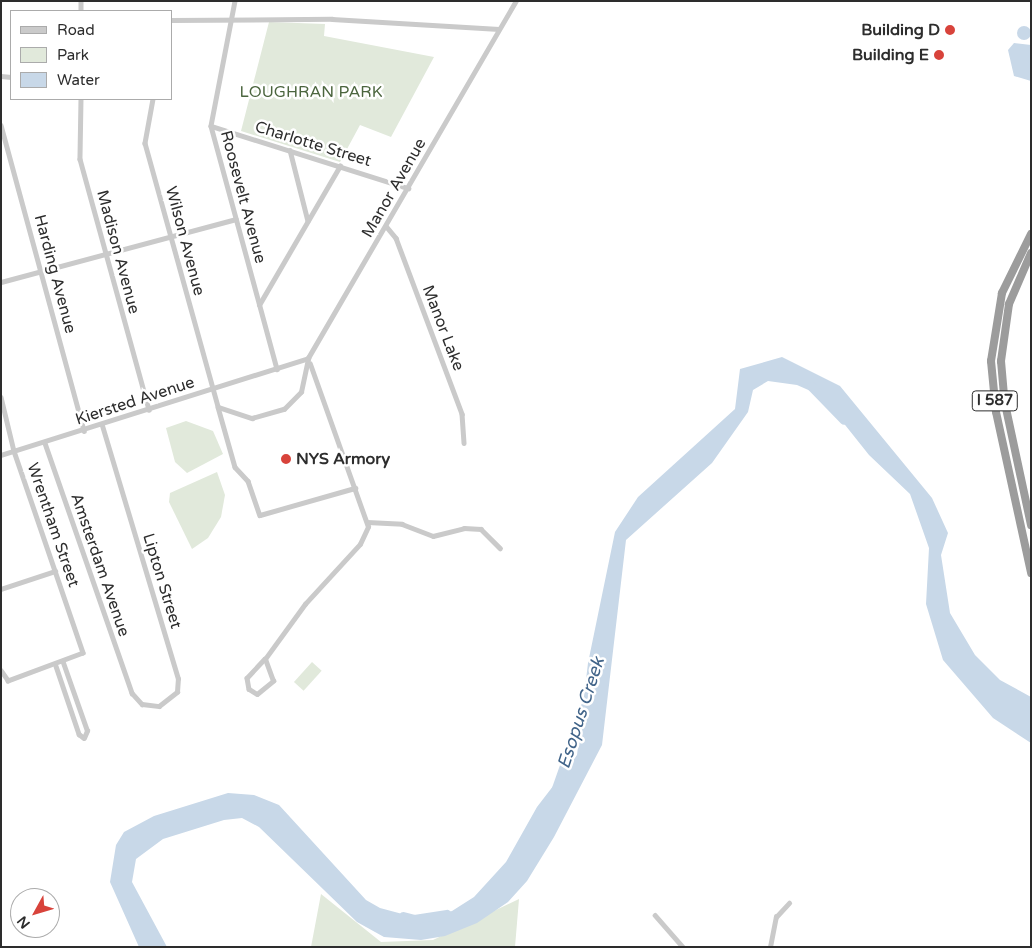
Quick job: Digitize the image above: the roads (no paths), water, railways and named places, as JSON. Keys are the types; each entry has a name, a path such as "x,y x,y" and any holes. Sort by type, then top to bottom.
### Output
{"highway":[{"name":"I 587","path":"1031,234 1002,293 991,361 996,412 1031,573"},
{"name":"I 587","path":"1031,253 1009,304 1001,361 1006,410 1031,525"}],"street":[{"name":"Roosevelt Avenue","path":"236,1 211,126 277,369"},
{"name":"Manor Avenue","path":"218,407 252,418 284,409 301,392 308,358 516,1"},
{"path":"172,20 232,18 499,28"},
{"name":"Madison Avenue","path":"81,100 80,159 149,410"},
{"name":"Wilson Avenue","path":"153,100 145,143 212,390 235,466 248,481 260,515 355,488"},
{"name":"Harding Avenue","path":"1,124 84,431"},
{"name":"Charlotte Street","path":"211,126 408,188"},
{"path":"290,150 308,221"},
{"path":"259,305 340,166"},
{"path":"1,282 236,219"},
{"name":"Manor Lake","path":"386,226 396,238 462,414 464,442"},
{"path":"265,659 272,681 257,694 249,689 247,678 265,659 328,579 360,544 367,522 308,358 277,369"},
{"name":"Kiersted Avenue","path":"1,455 84,431 277,369"},
{"name":"Wrentham Street","path":"1,397 14,451 83,654 78,658 63,663"},
{"name":"Lipton Street","path":"102,425 178,678 177,692 159,706 142,704 133,695"},
{"name":"Amsterdam Avenue","path":"45,443 133,695"},
{"path":"367,522 402,524 434,536 473,527 487,533 500,548"},
{"path":"1,589 55,571"},
{"path":"1,671 5,680 63,663 87,731 84,738 80,737 56,666"},
{"path":"770,947 776,917 789,903"},
{"path":"655,915 683,947"}],"water":[{"path":"1021,26 1027,26 1031,33 1027,40 1021,40 1017,36 1017,30"},
{"path":"1014,43 1031,45 1031,81 1014,76 1008,50"},
{"path":"782,357 840,386 932,498 948,533 941,555 950,613 975,655 1000,680 1031,697 1031,743 993,718 943,660 926,604 929,548 910,494 869,455 822,396 797,385 768,381 753,390 748,412 712,463 626,540 602,745 554,837 527,881 508,902 477,923 445,936 421,940 384,937 357,922 259,827 242,818 224,820 163,839 136,859 132,882 167,947 139,947 110,882 116,845 124,832 154,816 228,793 254,795 279,805 366,900 380,908 421,919 452,911 474,897 506,862 537,807 577,755 588,663 615,532 638,497 735,409 740,369"}],"waterway":[{"name":"Esopus Creek","path":"811,386 844,420"},
{"name":"Esopus Creek","path":"555,791 585,706"},
{"name":"Esopus Creek","path":"403,916 414,919 447,914"}],"place":[{"name":"Building D","path":"950,30"},
{"name":"Building E","path":"939,55"},
{"name":"NYS Armory","path":"286,459"}],"park label":[{"name":"LOUGHRAN PARK","path":"311,92"}]}
